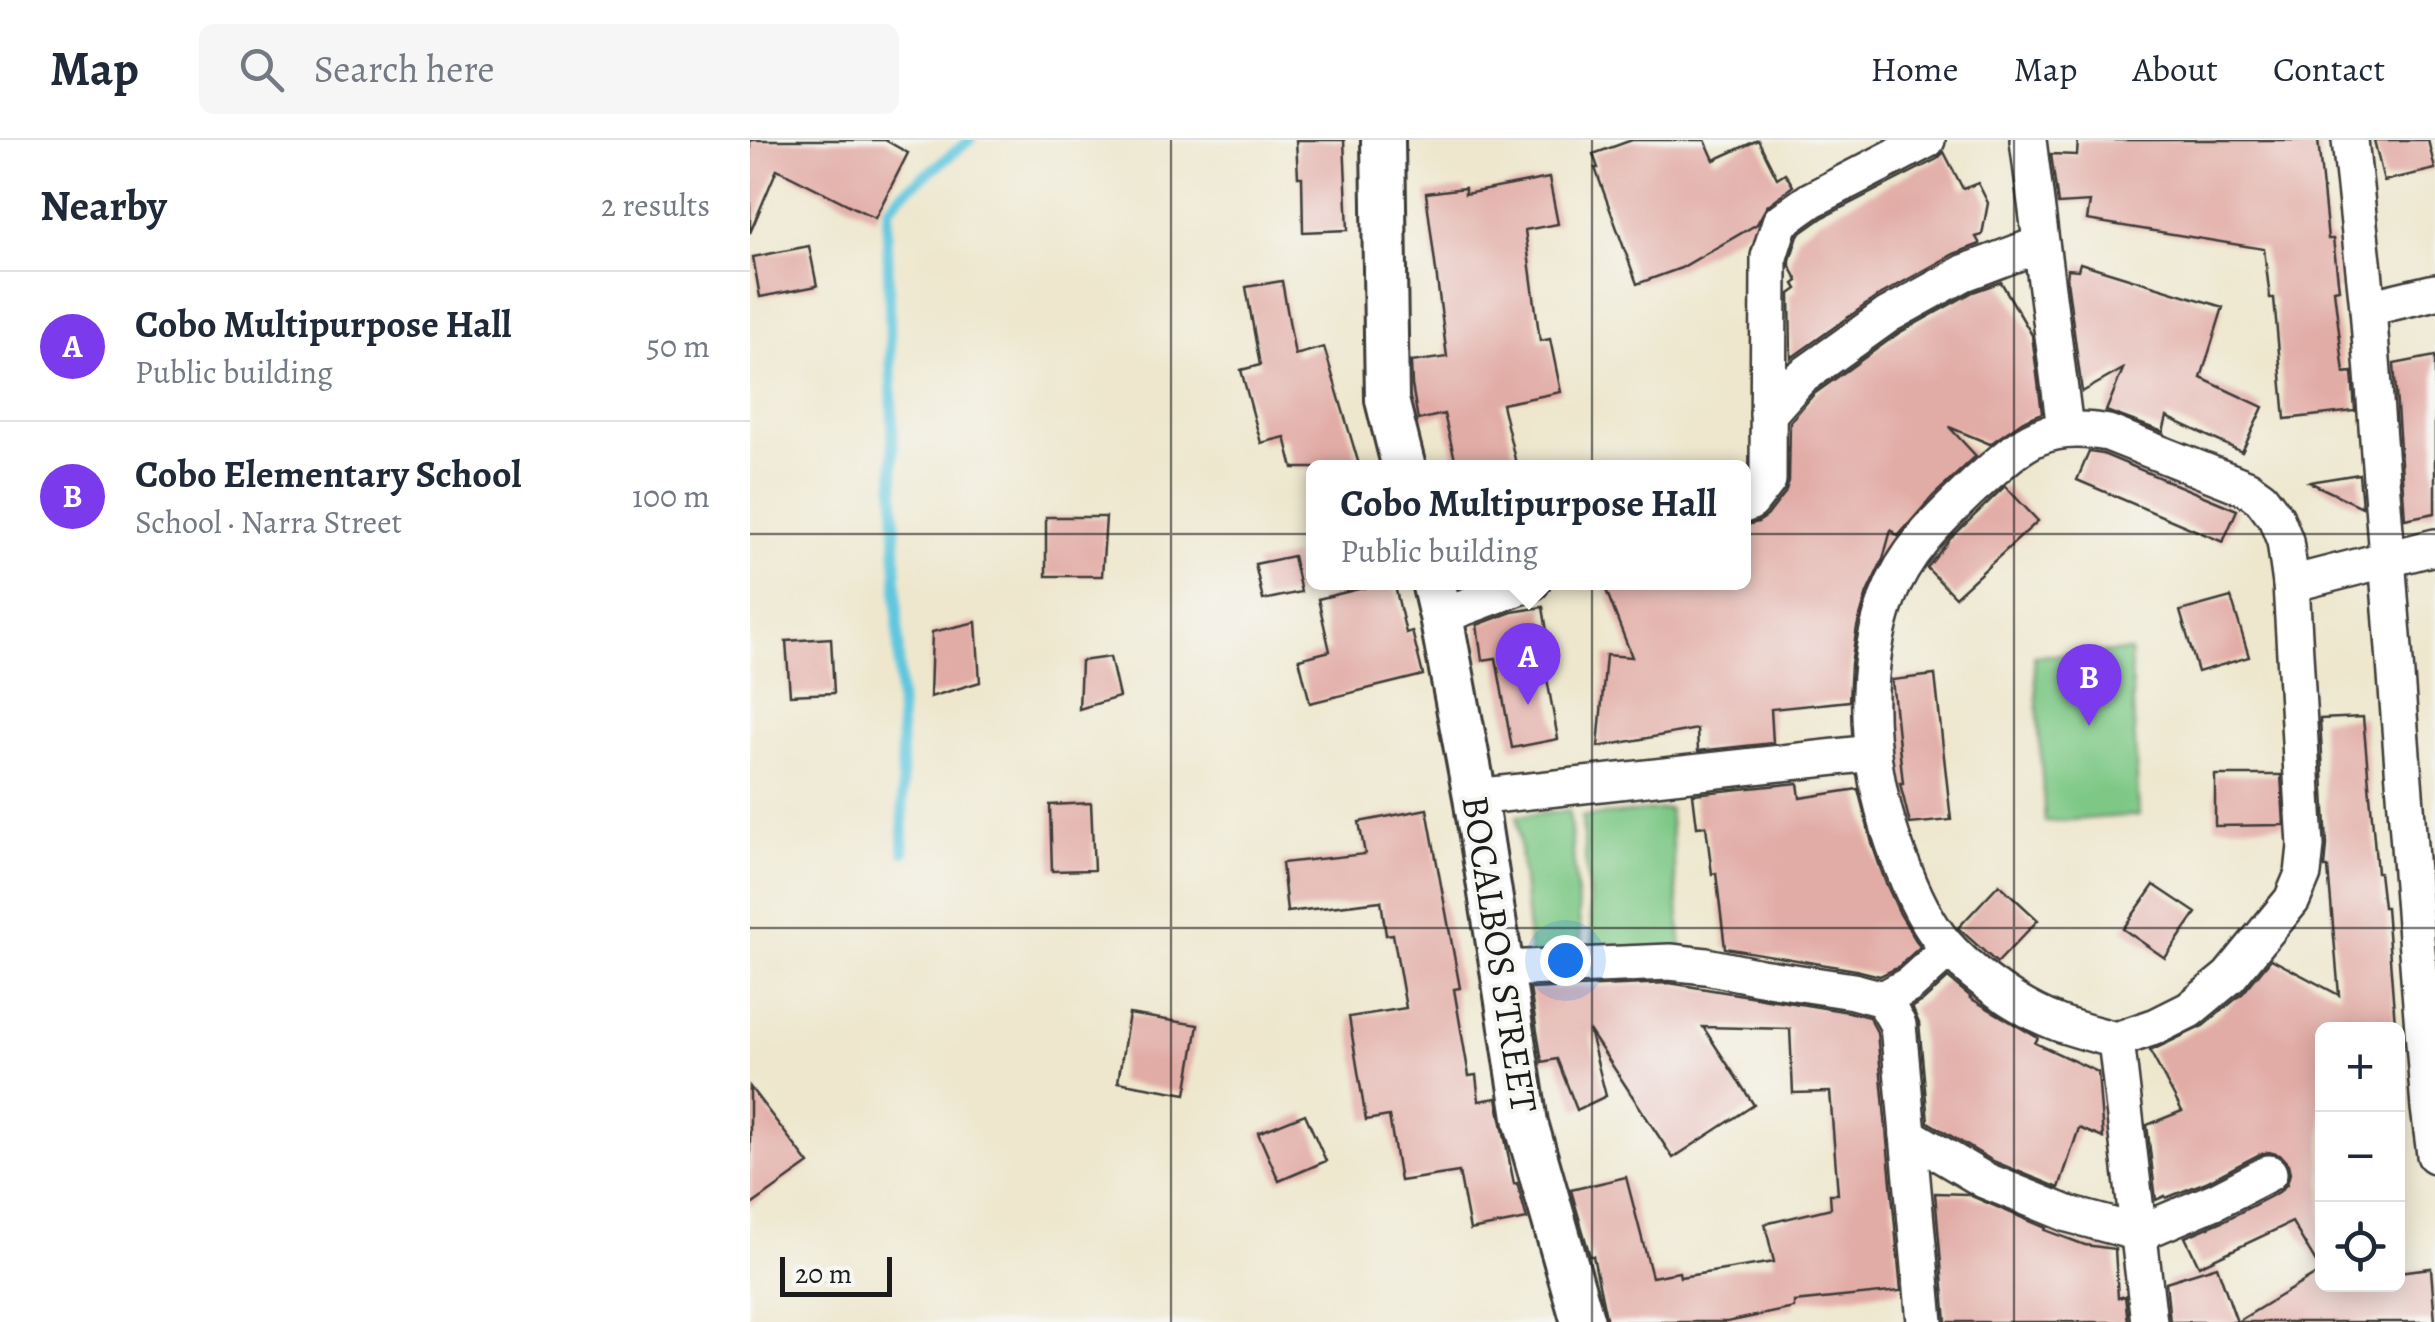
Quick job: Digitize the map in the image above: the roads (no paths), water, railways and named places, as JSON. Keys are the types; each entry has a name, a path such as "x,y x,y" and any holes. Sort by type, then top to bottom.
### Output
{"street":[{"path":"1382,140 1387,400 1402,460"},
{"path":"1751,502 1768,480 1768,258 1780,222 1811,200 1926,140"},
{"path":"2028,140 2064,429"},
{"path":"2350,140 2388,559 2420,771 2430,1108 2435,1155"},
{"path":"1768,414 1800,378 1888,315 1964,273 2040,244"},
{"path":"2368,308 2435,292"},
{"path":"2064,429 2108,433 2247,488 2261,498 2276,518 2285,541 2291,584 2306,846 2303,874 2292,900 2230,977 2190,1010 2116,1040 2055,1023 1975,973 1949,949 1918,905 1898,858 1872,752 1875,641 1888,596 1912,548 2004,460 2030,440 2064,429"},
{"path":"2291,584 2435,547"},
{"path":"1437,599 1487,590"},
{"name":"BOCALBOS STREET","path":"1437,599 1475,797 1526,1123 1583,1322"},
{"path":"1475,797 1872,752"},
{"path":"1502,969 1670,962 1883,999 1910,985 1949,949"},
{"path":"1883,999 1898,1025 1925,1322"},
{"path":"2116,1040 2150,1322"},
{"path":"1908,1135 1984,1180 2068,1214 2139,1233 2269,1173"}],"waterway":[{"path":"904,852 887,225 889,208 900,195 970,140"}],"place":[{"name":"Cobo Multipurpose Hall","path":"1528,705"},
{"name":"Cobo Elementary School","path":"2089,726"}]}
